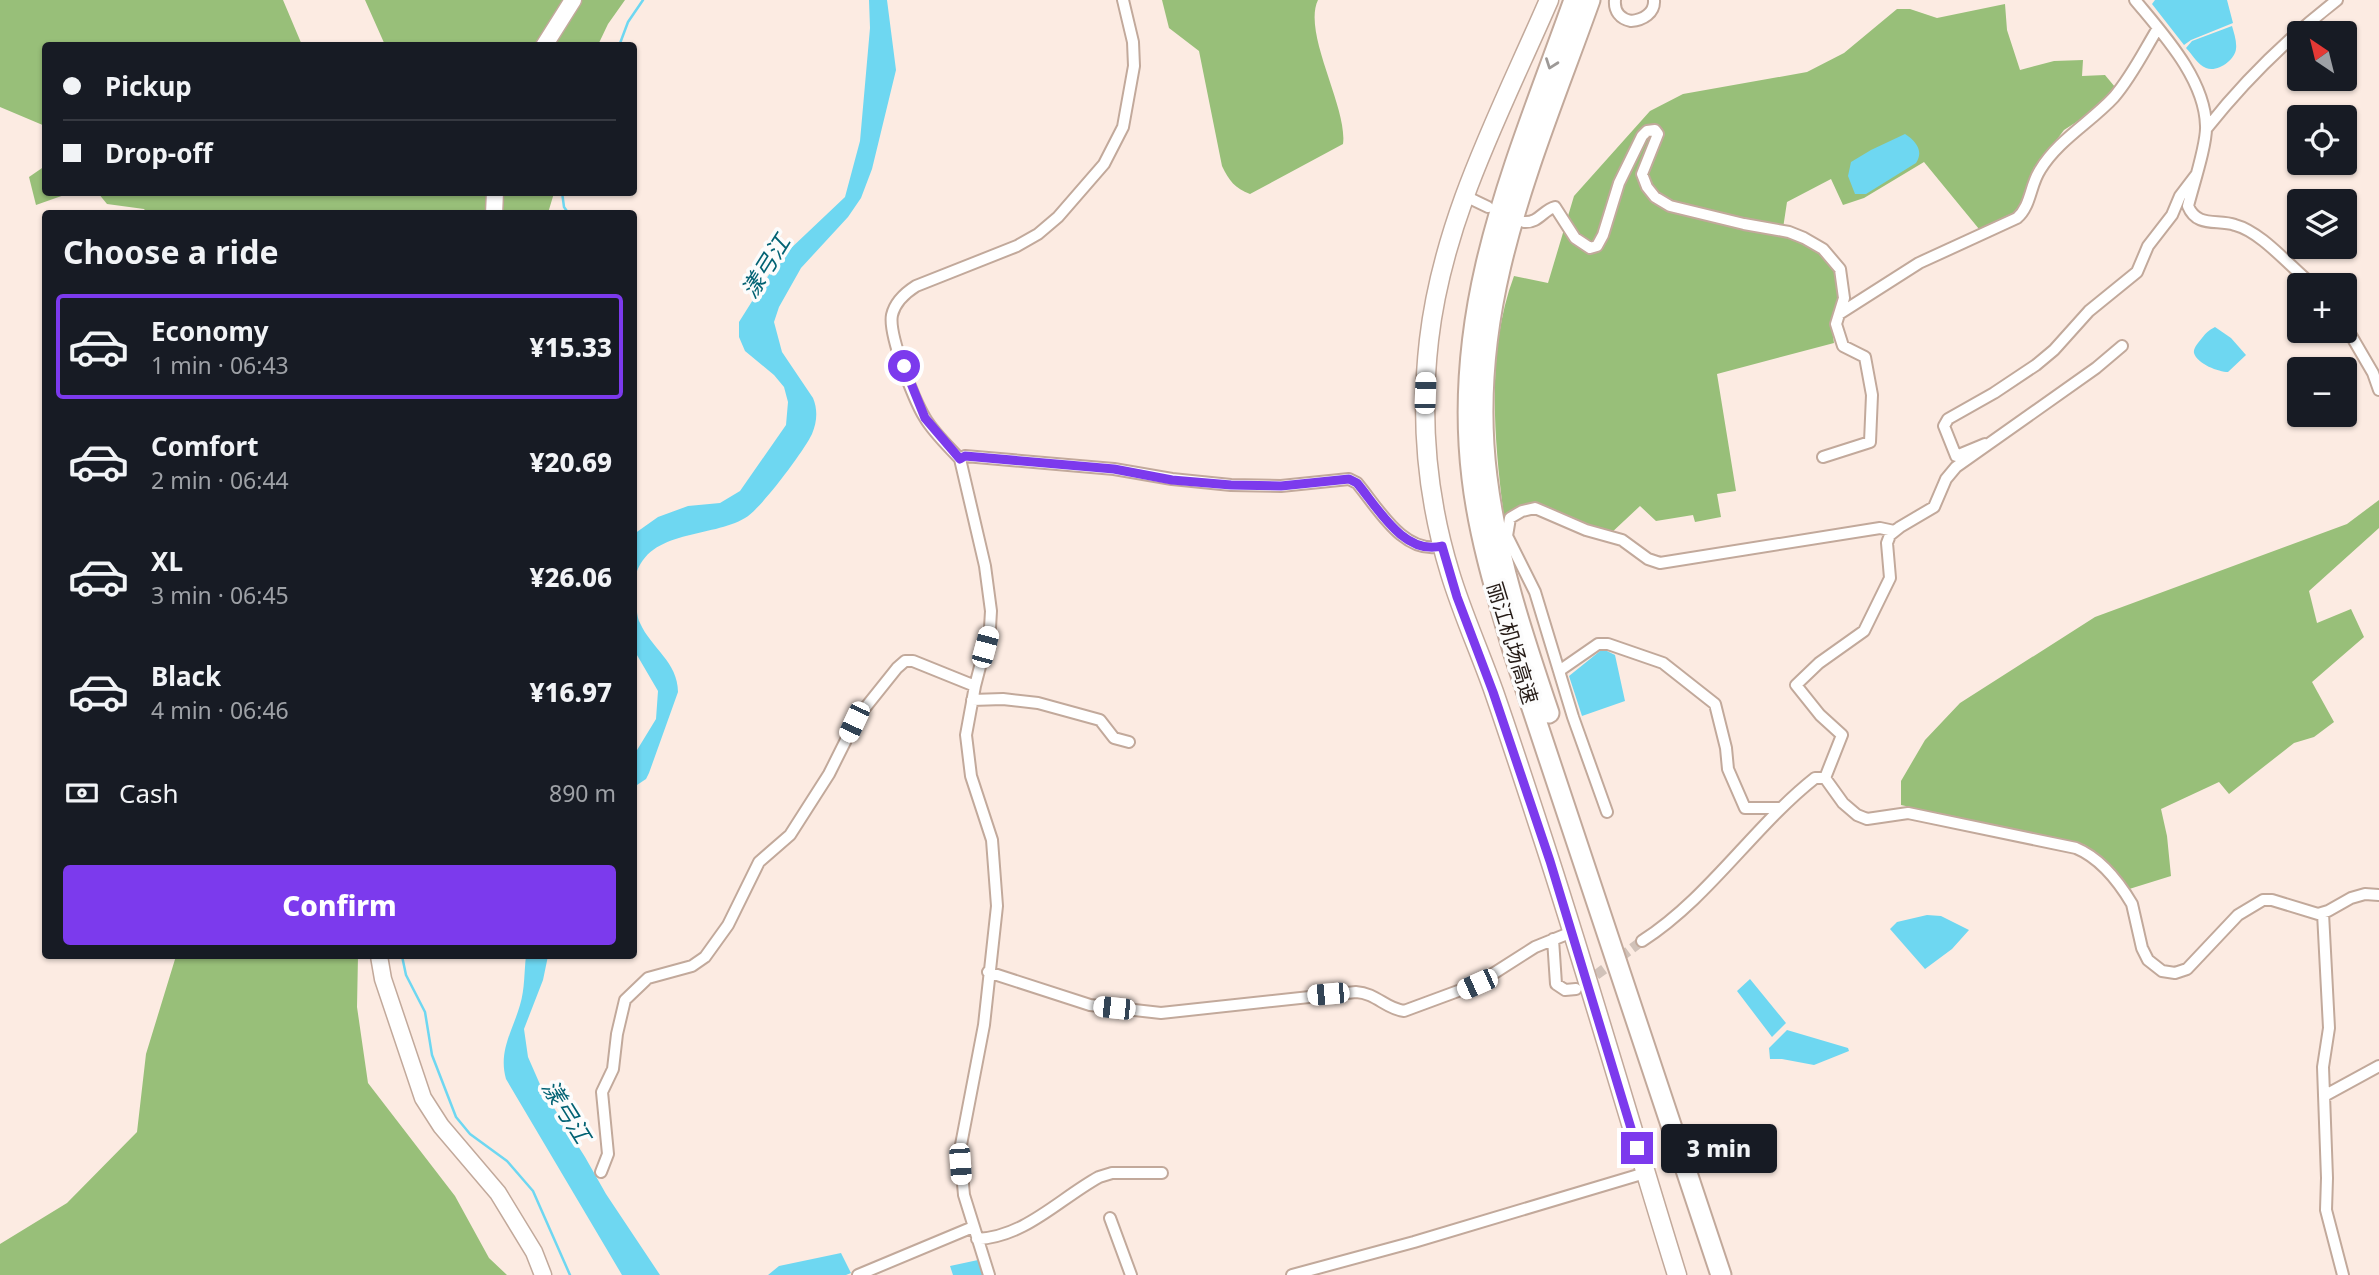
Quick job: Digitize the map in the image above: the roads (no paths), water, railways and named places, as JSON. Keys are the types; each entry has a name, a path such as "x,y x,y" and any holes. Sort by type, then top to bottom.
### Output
{"highway":[{"path":"1549,0 1463,195 1439,276 1426,368 1429,465 1434,509 1457,597 1518,764 1677,1275"},
{"name":"丽江机场高速","path":"1574,0 1503,200 1480,280 1470,359 1469,431 1472,477 1488,562 1511,642 1721,1275"},
{"name":"丽江机场高速","path":"1590,0 1509,228 1495,283 1485,359 1483,431 1486,475 1502,559 1529,652 1735,1275"}],"main road":[{"path":"547,42 573,0"},
{"path":"380,959 383,979 423,1098 441,1126 504,1202 534,1252 543,1275"}],"street":[{"path":"989,1275 961,1179 960,1150 984,1025 995,928 997,885 991,832 975,787 966,735 990,628 990,593 960,459 925,418 909,385 892,329 894,310 899,300 916,286 996,255 1038,234 1058,217 1104,164 1123,127 1134,66 1133,42 1123,0"},
{"path":"1615,0 1619,15 1631,21 1647,15 1653,9 1654,0"},
{"path":"2135,0 2177,50 2188,69 2201,103 2207,128 2188,206 2197,218 2209,223 2235,225 2255,235 2299,273"},
{"path":"2207,128 2256,71 2337,0"},
{"path":"1839,314 1919,263 2017,218 2023,212 2039,170 2066,139 2113,97 2130,76 2158,28"},
{"path":"1524,222 1535,221 1555,207 1575,238 1585,246 1595,247 1600,242 1619,183 1642,136 1647,131 1655,130 1658,134 1642,171 1647,187 1655,197 1670,206 1789,232 1823,249 1840,269 1844,298 1836,324 1843,346 1865,356 1872,395 1870,442 1823,457"},
{"path":"1991,445 1983,443 1956,456 1944,426 1948,419 1994,393 2045,357 2089,311 2137,272 2148,246 2172,215 2180,196 2196,175"},
{"path":"1463,195 1488,207"},
{"path":"2356,343 2373,373 2379,390"},
{"path":"1825,778 1842,735 1820,715 1796,685 1819,663 1864,631 1890,578 1887,543 1894,531 1934,507 1949,475 2122,346"},
{"path":"960,459 965,456 1114,469 1172,480 1231,485 1281,486 1349,479 1357,483 1404,538 1420,547 1442,546"},
{"path":"1607,812 1533,587 1507,536 1510,518 1535,508 1586,530 1622,540 1648,559 1660,563 1880,528 1894,531"},
{"path":"1559,671 1598,643 1657,659 1715,704 1726,748 1728,769 1745,808 1779,808"},
{"path":"601,1172 608,1154 602,1092 614,1069 617,1034 627,997 648,978 692,966 705,957 728,925 759,862 790,835 829,774 854,722 897,668 905,661 913,661 975,686"},
{"path":"972,700 1003,699 1038,703 1100,720 1114,738 1129,743"},
{"path":"1642,941 1669,922 1693,900 1779,808 1815,778 1825,778"},
{"path":"1825,778 1843,803 1857,815 1867,819 1908,813 2076,848 2088,853 2128,897 2144,953 2155,967 2162,971 2175,973 2188,969 2238,915 2263,900 2272,900 2315,914 2323,913 2351,898 2365,894 2379,895"},
{"path":"2323,913 2329,1028 2323,1068 2326,1210 2343,1275"},
{"path":"988,972 1090,1005 1161,1013 1356,992 1372,995 1394,1009 1404,1011 1477,984 1553,939 1572,932"},
{"path":"1553,939 1556,984 1565,989 1576,989"},
{"path":"2324,1096 2379,1066"},
{"path":"977,1238 997,1237 1015,1231 1099,1177 1112,1173 1162,1172"},
{"path":"1292,1275 1414,1242 1645,1173"},
{"path":"1110,1218 1131,1275"},
{"path":"858,1275 973,1227"}],"water":[{"path":"869,0 887,0 896,70 872,169 861,198 848,217 801,268 779,307 774,322 782,352 813,398 816,411 814,430 791,466 752,513 731,524 667,542 643,560 637,573 637,532 658,517 688,506 720,503 740,491 786,425 788,402 784,387 745,351 739,337 739,322 768,276 788,251 845,197 860,141 870,28"},
{"path":"2155,0 2227,0 2233,23 2184,45 2152,4"},
{"path":"2232,26 2235,53 2220,67 2203,67 2186,48 2192,41"},
{"path":"1905,134 1918,147 1916,163 1866,194 1855,194 1848,176 1851,162"},
{"path":"2215,327 2231,338 2246,355 2228,372 2204,364 2194,353 2202,338"},
{"path":"637,605 640,623 674,672 678,692 649,773 646,779 637,785 637,750 656,719 658,691 637,655"},
{"path":"1600,651 1615,655 1625,701 1582,716 1569,676"},
{"path":"1927,915 1941,916 1969,930 1952,949 1925,969 1890,929 1897,922"},
{"path":"526,959 547,959 543,980 524,1029 528,1057 542,1089 606,1194 660,1275 622,1275 506,1079 505,1050 524,987"},
{"path":"1750,979 1786,1023 1772,1037 1737,991"},
{"path":"1787,1030 1848,1048 1849,1051 1814,1065 1770,1059 1769,1048"},
{"path":"841,1253 851,1273 846,1275 768,1275 779,1266"},
{"path":"978,1260 983,1275 953,1275 950,1266"}],"waterway":[{"path":"620,42 628,22 643,0"},
{"path":"563,196 566,210"},
{"path":"403,959 406,975 425,1012 432,1055 456,1117 470,1134 507,1161 533,1191 570,1275"}],"tunnel":[{"path":"1584,984 1642,941"}],"water label":[{"name":"漾弓江","path":"765,266"},
{"name":"漾弓江","path":"567,1111"}]}
